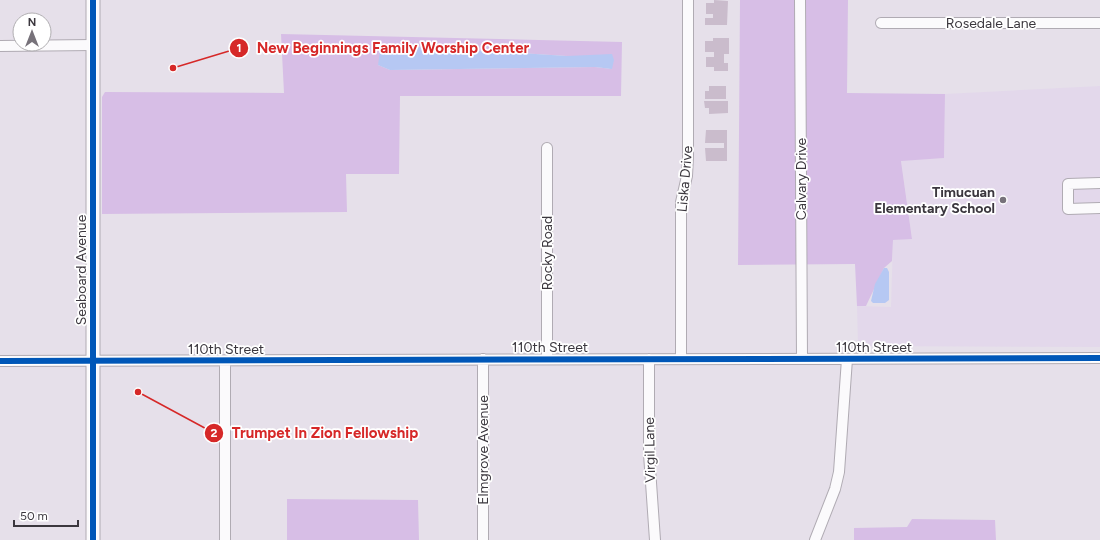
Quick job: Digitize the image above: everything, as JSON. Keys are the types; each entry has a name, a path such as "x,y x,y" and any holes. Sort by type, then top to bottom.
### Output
{"street":[{"name":"Seaboard Avenue","path":"92,0 93,540"},
{"name":"Liska Drive","path":"681,359 681,202 687,176 688,157 688,0"},
{"name":"Calvary Drive","path":"800,0 802,359"},
{"name":"Rosedale Lane","path":"881,23 1100,23"},
{"path":"0,46 93,45"},
{"name":"Rocky Road","path":"547,148 547,359"},
{"path":"1100,183 1068,184 1068,209 1100,208"},
{"name":"110th Street","path":"0,361 1100,358"},
{"name":"Virgil Lane","path":"649,359 649,454 655,540"},
{"path":"815,540 835,489 839,472 847,359"},
{"name":"Elmgrove Avenue","path":"483,360 483,540"},
{"path":"225,361 225,540"}],"shaded area":[{"path":"740,0 848,0 847,93 945,94 944,158 901,161 912,239 893,240 892,261 884,268 866,306 857,306 855,264 738,265"},
{"path":"281,34 622,42 621,96 400,96 399,174 346,174 347,212 102,214 102,97 105,92 284,93","holes":["388,45 567,56 612,69 595,67 390,70 378,65"]},
{"name":"Timucuan Elementary School","path":"1100,86 1100,347 858,346 857,306 891,307 893,240 912,238 901,160 944,158 945,94"},
{"path":"287,499 418,500 419,540 287,540"},
{"path":"912,519 995,520 996,540 854,540 854,528 907,527"}],"water":[{"path":"388,45 567,56 612,54 614,60 612,69 595,67 390,70 378,65 380,51"},
{"path":"884,268 887,268 889,272 889,300 885,303 873,303 871,301 875,284"}],"building":[{"path":"714,0 728,1 727,25 705,25 705,18 713,18 713,14 706,14 706,3 714,3"},
{"path":"713,38 729,38 729,54 724,54 724,63 728,63 728,71 714,71 714,67 706,67 706,57 714,57 714,52 705,52 705,41 713,41"},
{"path":"709,86 726,86 726,99 705,99 705,91 709,91"},
{"path":"704,101 728,101 728,113 709,114 709,108 705,108"},
{"path":"706,130 727,130 727,161 706,161 705,148 724,148 724,143 705,143"}],"cycle path":[{"path":"93,0 93,540"},
{"path":"0,361 1100,358"}],"place":[{"name":"New Beginnings Family Worship Center","path":"173,68"},
{"name":"Timucuan Elementary School","path":"1003,200"},
{"name":"Trumpet In Zion Fellowship","path":"138,392"}]}
